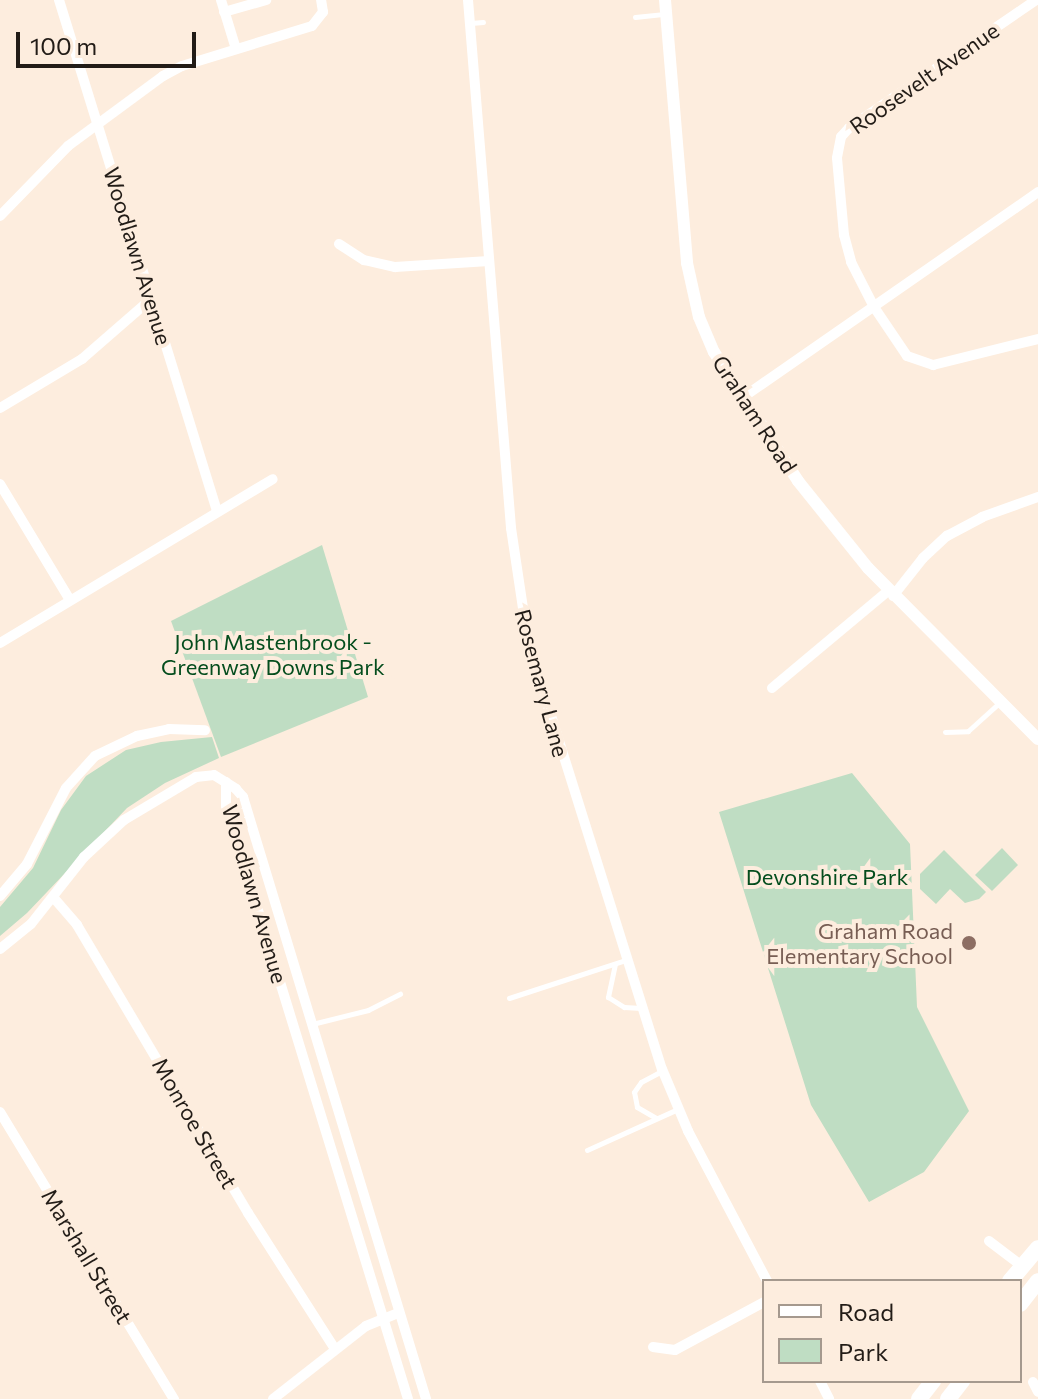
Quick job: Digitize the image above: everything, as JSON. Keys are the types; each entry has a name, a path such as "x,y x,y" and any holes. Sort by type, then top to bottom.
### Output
{"main road":[{"path":"1012,1279 1038,1248"},
{"path":"1022,1301 1038,1281"},
{"path":"919,1399 931,1383"},
{"path":"948,1399 960,1383"}],"street":[{"name":"Woodlawn Avenue","path":"59,0 217,511"},
{"path":"221,0 236,49"},
{"path":"224,12 266,0"},
{"path":"0,216 56,157 163,76 312,26 323,12 321,0"},
{"name":"Rosemary Lane","path":"468,0 520,606 548,713 662,1070 766,1279"},
{"name":"Graham Road","path":"665,0 693,293 714,352 798,481 890,594 1038,739"},
{"name":"Roosevelt Avenue","path":"874,307 846,248 837,158 841,137 849,128 1036,0"},
{"path":"742,398 1038,192"},
{"path":"339,244 364,260 395,267 489,261"},
{"path":"0,408 82,359 151,299"},
{"path":"874,307 907,356 925,365 1038,339"},
{"path":"0,643 273,479"},
{"path":"0,484 70,600"},
{"path":"772,688 890,594 947,536 982,517 1038,497"},
{"path":"0,896 27,864 66,788 95,756 137,736 169,729 205,730"},
{"path":"0,949 31,924 84,857 124,820 196,777 214,775 226,782"},
{"name":"Woodlawn Avenue","path":"226,782 243,797 426,1399"},
{"name":"Woodlawn Avenue","path":"226,782 226,806 408,1399"},
{"name":"Monroe Street","path":"53,897 77,925 256,1227 335,1349"},
{"path":"308,1073 325,1068"},
{"name":"Marshall Street","path":"0,1112 174,1399"},
{"path":"989,1241 1022,1266"},
{"path":"653,1347 675,1350 762,1303"},
{"path":"273,1399 335,1349 383,1317 399,1313"}],"lane":[{"path":"635,17 666,14"},
{"path":"470,23 483,22"},
{"path":"945,732 968,731 1000,702"},
{"path":"509,998 627,960"},
{"path":"615,964 608,997 624,1007 642,1008"},
{"path":"312,1024 368,1010 400,994"},
{"path":"658,1118 637,1107 634,1092 641,1082 662,1070"},
{"path":"587,1150 679,1109"}],"green space":[{"name":"John Mastenbrook - Greenway Downs Park","path":"322,545 368,697 221,757 171,621"},
{"name":"John Mastenbrook - Greenway Downs Park","path":"212,737 219,758 165,783 127,808 27,913 0,936 0,907 33,868 61,810 86,776 126,750 161,742"},
{"name":"Devonshire Park","path":"852,773 910,844 917,1007 969,1111 924,1172 869,1202 811,1105 719,812"},
{"path":"1002,848 1018,865 992,891 975,875"},
{"path":"944,850 986,892 979,899 965,903 950,889 936,904 920,889 920,874"}],"place":[{"name":"Graham Road Elementary School","path":"969,943"}]}
